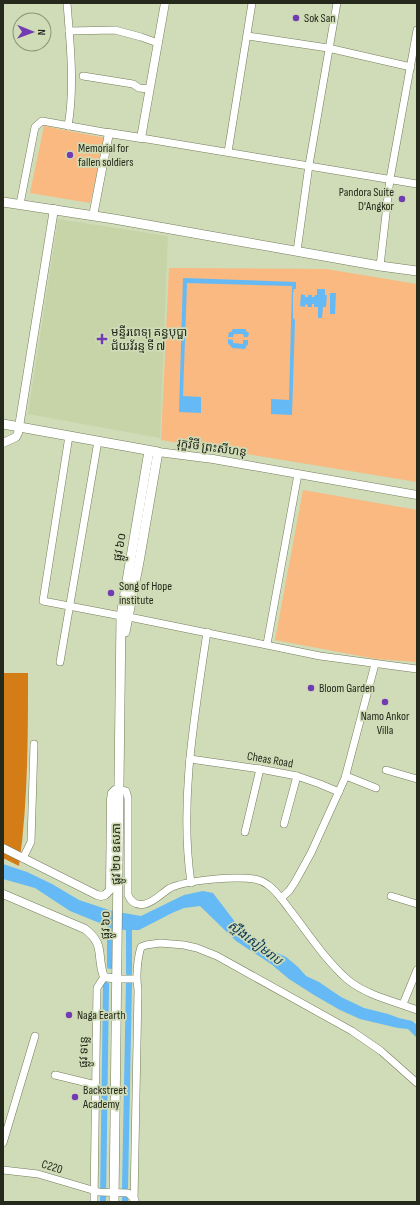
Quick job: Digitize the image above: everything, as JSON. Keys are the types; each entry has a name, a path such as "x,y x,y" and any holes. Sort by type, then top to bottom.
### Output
{"main road":[{"path":"3,202 54,209 380,266 417,271"},
{"name":"រុក្ខវិថី ព្រះសីហនុ","path":"3,424 158,452"},
{"name":"ផ្លូវ ៦០","path":"114,1202 122,648 125,616 149,451"},
{"name":"ផ្លូវ ៦០","path":"125,616 158,452"}],"street":[{"path":"67,3 71,83 68,126"},
{"path":"141,138 165,3"},
{"path":"228,152 248,36 252,3"},
{"path":"297,251 309,165 328,48 337,3"},
{"path":"69,31 115,30 158,43"},
{"path":"380,266 390,179 417,30"},
{"path":"248,36 328,48 411,67"},
{"path":"82,76 133,84 139,88 149,89"},
{"path":"20,204 35,127 42,121 417,184"},
{"path":"93,216 109,133"},
{"path":"3,443 16,437 19,427 54,209"},
{"path":"69,436 43,601 207,632 320,656 417,669"},
{"path":"60,662 98,441"},
{"name":"រុក្ខវិថី ព្រះសីហនុ","path":"158,452 213,459 417,495"},
{"path":"267,644 298,474"},
{"path":"191,883 186,829 187,803 190,759 207,632"},
{"path":"281,898 295,882 311,853 346,776 375,664"},
{"path":"24,858 31,842 34,744"},
{"name":"Cheas Road","path":"190,759 297,776 284,824"},
{"path":"245,832 260,769"},
{"path":"386,770 417,779"},
{"path":"297,776 339,792"},
{"path":"346,776 376,788"},
{"name":"ផ្លូវ ២០ ឧសភា","path":"3,848 97,895 105,895 110,890 110,799 115,790 126,792 128,798 128,895 130,900 134,903 144,904 153,900 170,888 191,883 234,878 259,880 268,885 281,898 328,960 339,971 360,988 417,1010"},
{"path":"3,894 85,929 98,942 100,966 104,978 136,979"},
{"path":"391,896 417,904"},
{"path":"135,1200 138,990 136,979 141,947 146,944 160,943 184,945 206,951 231,962 352,1031 381,1052 417,1083"},
{"path":"403,1004 417,970"},
{"name":"ផ្លូវ ទន្លេ","path":"94,1202 100,1191 96,1085 97,988 104,978"},
{"path":"3,1143 35,1036"},
{"path":"55,1074 96,1085"},
{"name":"C220","path":"3,1170 38,1174 68,1184 100,1191 128,1193 135,1200"}],"shaded area":[{"path":"44,126 105,138 90,203 30,193"},
{"name":"មន្ទីរពេទ្យ គន្ធបុប្ផា ជ័យវ័រន្ម ទី ៧","path":"58,219 168,236 160,438 28,414"},
{"path":"169,268 326,269 417,284 417,482 161,440"},
{"path":"303,490 417,510 417,662 376,659 275,640"},
{"path":"3,673 28,673 28,746 26,794 19,866 3,858"}],"water":[{"path":"183,278 296,282 296,289 294,289 293,293 293,318 295,320 292,415 271,414 271,399 289,400 292,286 187,283 183,396 201,397 201,413 179,412"},
{"path":"317,289 325,289 325,295 327,295 326,307 323,307 322,318 318,318 318,307 314,307 314,304 312,304 312,307 308,307 307,304 305,307 300,306 301,294 305,295 305,297 312,295 312,297 314,297 317,295"},
{"path":"330,293 336,293 335,314 330,314"},
{"path":"233,329 246,329 249,333 248,337 244,337 243,334 234,334 233,337 228,337 229,332"},
{"path":"228,339 233,340 233,343 243,344 243,340 248,340 248,345 245,349 232,348 228,344"},
{"name":"ស្ទឹងសៀមរាប","path":"3,864 27,872 52,884 79,900 112,911 141,916 184,895 203,891 213,893 242,931 267,948 286,957 306,976 319,982 341,997 364,1008 412,1021 417,1025 417,1038 408,1029 360,1019 340,1010 314,995 236,941 200,906 184,908 139,930 112,928 70,911 35,888 3,879"}],"waterway":[{"path":"110,919 110,966"},
{"path":"129,922 129,973"},
{"path":"125,1188 129,982"},
{"path":"103,1202 106,985"}],"place":[{"name":"Sok San","path":"296,18"},
{"name":"Memorial for fallen soldiers","path":"70,155"},
{"name":"Pandora Suite D'Angkor","path":"402,199"},
{"name":"មន្ទីរពេទ្យ គន្ធបុប្ផា ជ័យវ័រន្ម ទី ៧","path":"102,339"},
{"name":"Song of Hope institute","path":"111,593"},
{"name":"Bloom Garden","path":"311,688"},
{"name":"Namo Ankor Villa","path":"385,702"},
{"name":"Naga Eearth","path":"69,1015"},
{"name":"Backstreet Academy","path":"75,1097"}]}
